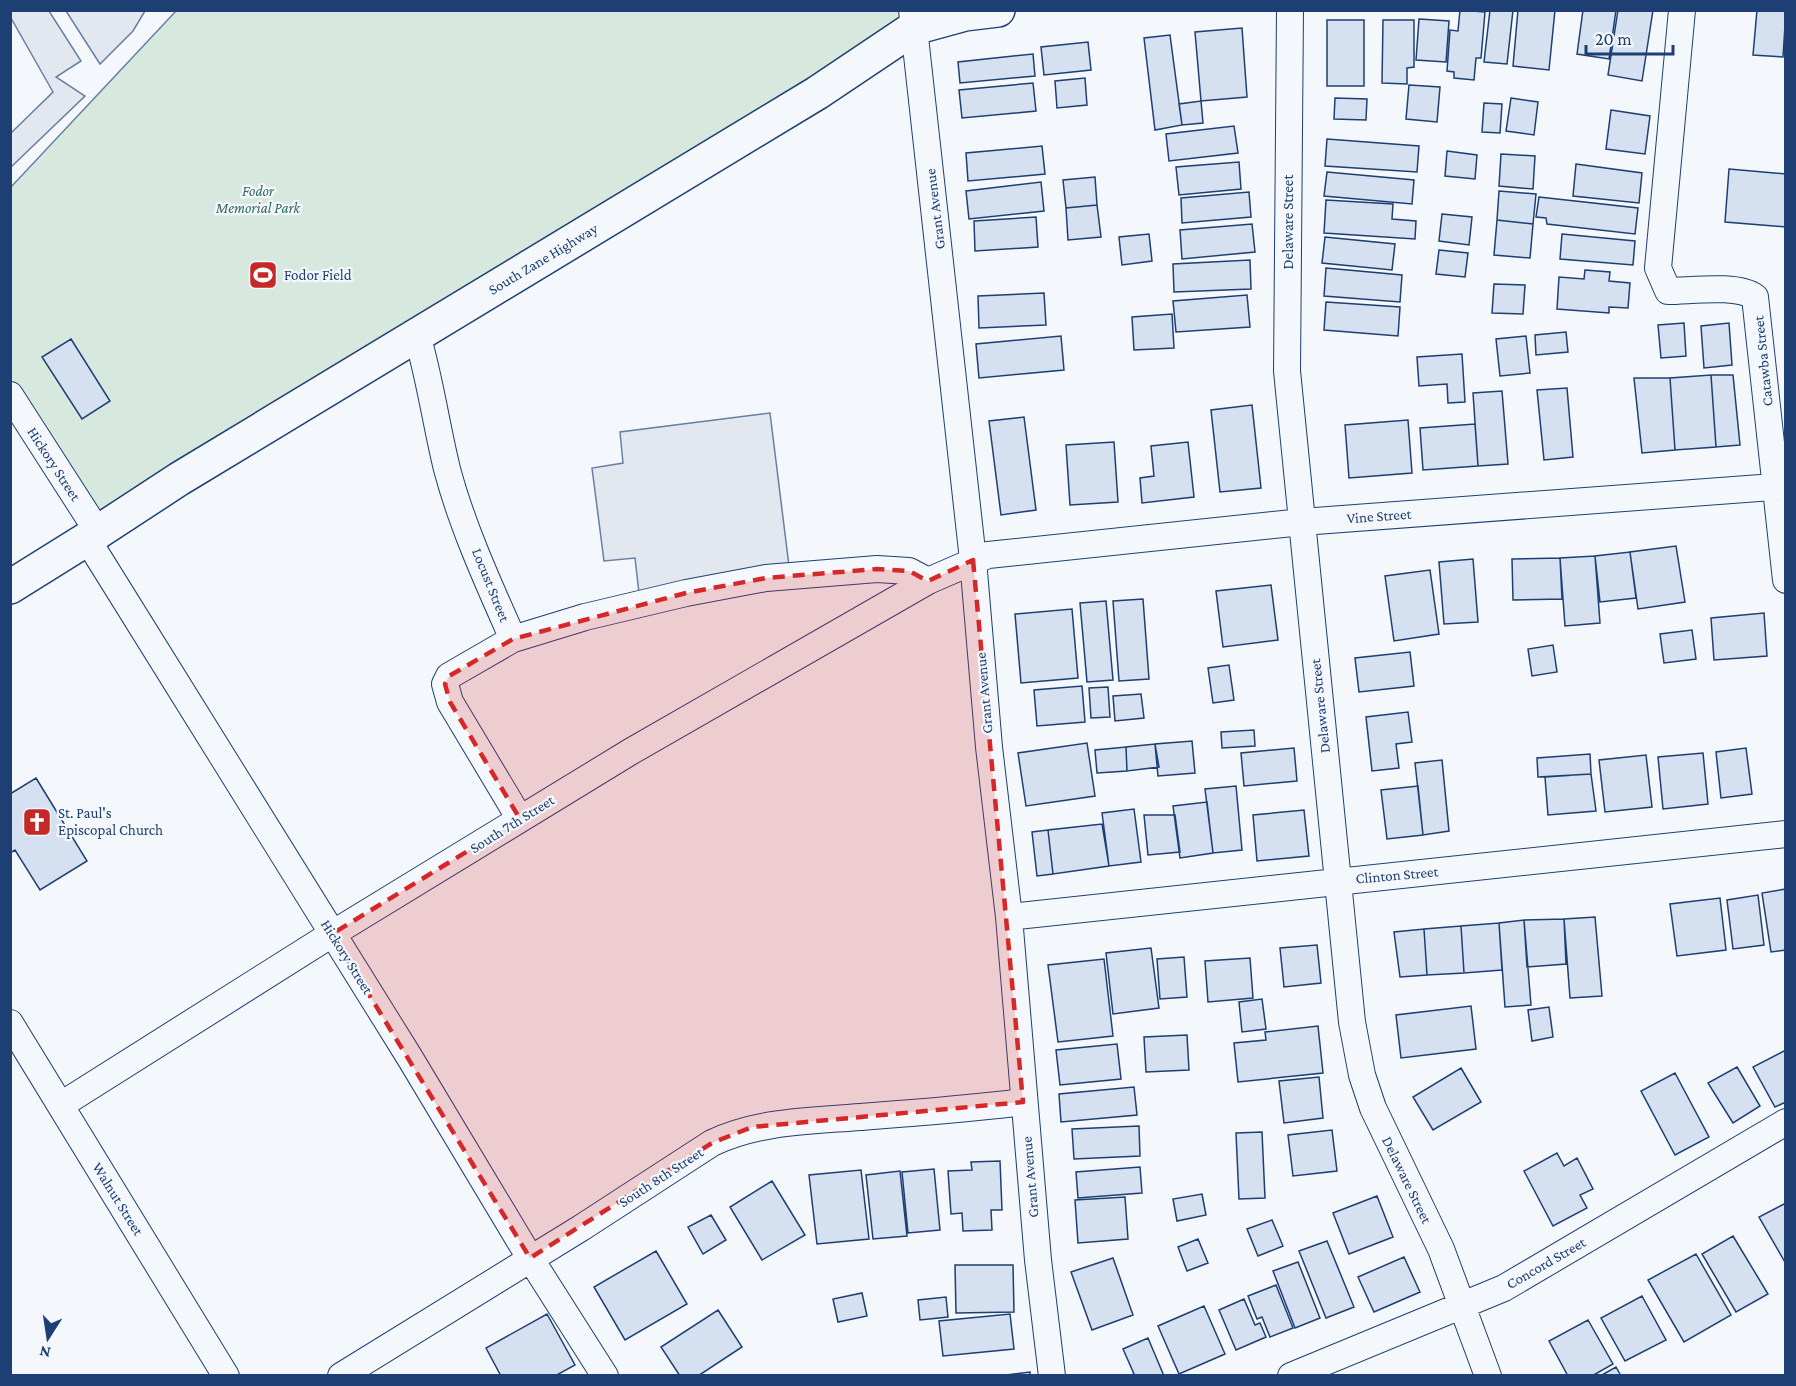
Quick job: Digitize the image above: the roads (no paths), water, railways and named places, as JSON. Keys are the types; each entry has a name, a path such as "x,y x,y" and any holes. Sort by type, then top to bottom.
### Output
{"street":[{"name":"South Zane Highway","path":"10,587 189,473 817,93 913,19 998,10"},
{"name":"Delaware Street","path":"1290,10 1287,371 1352,1022 1362,1075 1373,1108 1441,1249 1488,1376"},
{"name":"Catawba Street","path":"1682,10 1658,268 1668,291 1723,290 1749,293 1755,297 1780,486 1785,580"},
{"name":"Grant Avenue","path":"913,19 973,560 989,747 1009,917 1038,1260 1053,1376"},
{"name":"Locust Street","path":"417,335 431,384 448,470 485,576 513,639 449,676 445,684 450,702 520,819"},
{"name":"Hickory Street","path":"10,395 332,934 410,1058 530,1258 605,1376"},
{"name":"Vine Street","path":"973,560 988,555 1302,522 1780,486"},
{"name":"South 7th Street","path":"61,1105 332,934 630,752 928,581 973,560"},
{"path":"513,639 585,617 675,595 766,578 877,569 909,571 928,581"},
{"name":"Clinton Street","path":"1009,917 1785,834"},
{"name":"Walnut Street","path":"10,1023 226,1376"},
{"name":"South 8th Street","path":"341,1376 712,1143 752,1127 1023,1102"},
{"name":"Concord Street","path":"1291,1376 1504,1288 1785,1122"}],"place":[{"name":"Fodor Field","path":"263,275"},
{"name":"St. Paul's Episcopal Church","path":"37,822"}],"park label":[{"name":"Fodor Memorial Park","path":"258,200"}]}
